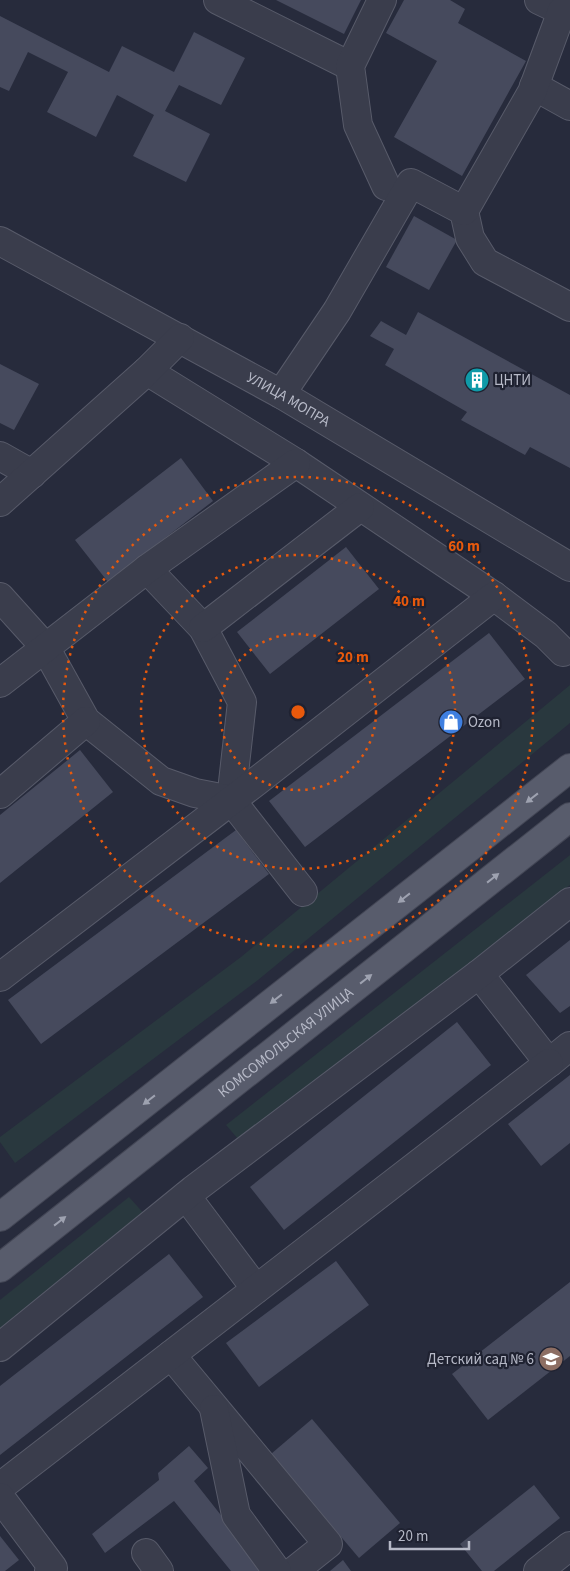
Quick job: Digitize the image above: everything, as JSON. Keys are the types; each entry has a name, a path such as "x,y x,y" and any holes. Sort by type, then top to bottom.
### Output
{"main road":[{"path":"0,1217 570,768"},
{"name":"КОМСОМОЛЬСКАЯ УЛИЦА","path":"0,1268 570,817"}],"street":[{"path":"218,0 350,66"},
{"path":"382,0 350,66 358,125 386,186"},
{"path":"557,7 534,86 464,211 470,238 485,262 570,307"},
{"path":"534,86 570,106"},
{"path":"282,394 337,311 411,182 464,211"},
{"name":"УЛИЦА МОПРА","path":"0,241 282,394 570,567"},
{"path":"0,502 147,371 180,338"},
{"path":"147,371 296,463 494,596 546,635 564,652"},
{"path":"0,456 32,474"},
{"path":"0,683 147,569 296,463"},
{"path":"203,628 360,507"},
{"path":"147,569 203,628 242,702 231,800"},
{"path":"0,977 494,596"},
{"path":"0,597 45,647 86,721 161,781 195,793 231,800 303,892"},
{"path":"0,794 86,721"},
{"path":"0,1347 186,1196 570,902"},
{"path":"478,974 549,1063"},
{"path":"0,1487 570,1046"},
{"path":"186,1196 256,1289"},
{"path":"171,1355 328,1544 294,1571"},
{"path":"213,1405 236,1515 277,1571"},
{"path":"0,1497 53,1568 49,1571"},
{"path":"538,1571 570,1546"}],"shaded area":[{"path":"570,685 570,723 258,980 15,1163 0,1142 0,1137 241,957"},
{"path":"570,855 570,885 244,1146 226,1125"},
{"path":"129,1197 147,1217 0,1333 0,1300"}],"building":[{"path":"276,0 361,0 344,34"},
{"path":"404,0 450,0 465,9 458,23 526,61 462,176 394,137 437,61 386,33"},
{"path":"0,16 109,72 122,46 174,72 194,32 245,58 221,105 179,85 165,111 210,134 186,182 133,156 154,115 117,95 96,137 47,112 68,72 28,52 9,91 0,87"},
{"path":"414,216 457,240 429,290 386,267"},
{"name":"ЦНТИ","path":"418,312 570,395 570,468 530,447 525,455 461,420 467,412 385,365 394,349 370,336 381,321 406,335"},
{"path":"0,364 39,384 14,430 0,423"},
{"path":"181,458 213,501 108,582 75,540"},
{"path":"346,547 379,589 270,674 237,632"},
{"path":"489,633 525,679 305,847 269,801"},
{"path":"80,750 113,792 0,883 0,815"},
{"path":"236,830 269,874 41,1044 8,1000"},
{"path":"570,940 570,1006 560,1013 526,975"},
{"path":"457,1022 491,1065 284,1230 250,1187"},
{"path":"570,1075 570,1143 541,1166 508,1124"},
{"path":"169,1254 203,1297 0,1455 0,1386"},
{"path":"336,1261 369,1305 259,1387 226,1343"},
{"path":"570,1282 570,1356 488,1420 452,1374"},
{"path":"312,1419 400,1523 359,1558 271,1454"},
{"path":"189,1446 208,1468 194,1481 265,1571 231,1571 174,1501 105,1553 92,1534 159,1480 158,1473"},
{"path":"534,1485 560,1518 494,1571 482,1571 460,1544"},
{"path":"0,1536 19,1560 5,1571 0,1571"},
{"path":"343,1560 351,1571 330,1571"}],"place":[{"name":"ЦНТИ","path":"477,380"},
{"name":"Ozon","path":"451,722"},
{"name":"Детский сад № 6","path":"551,1359"}]}
